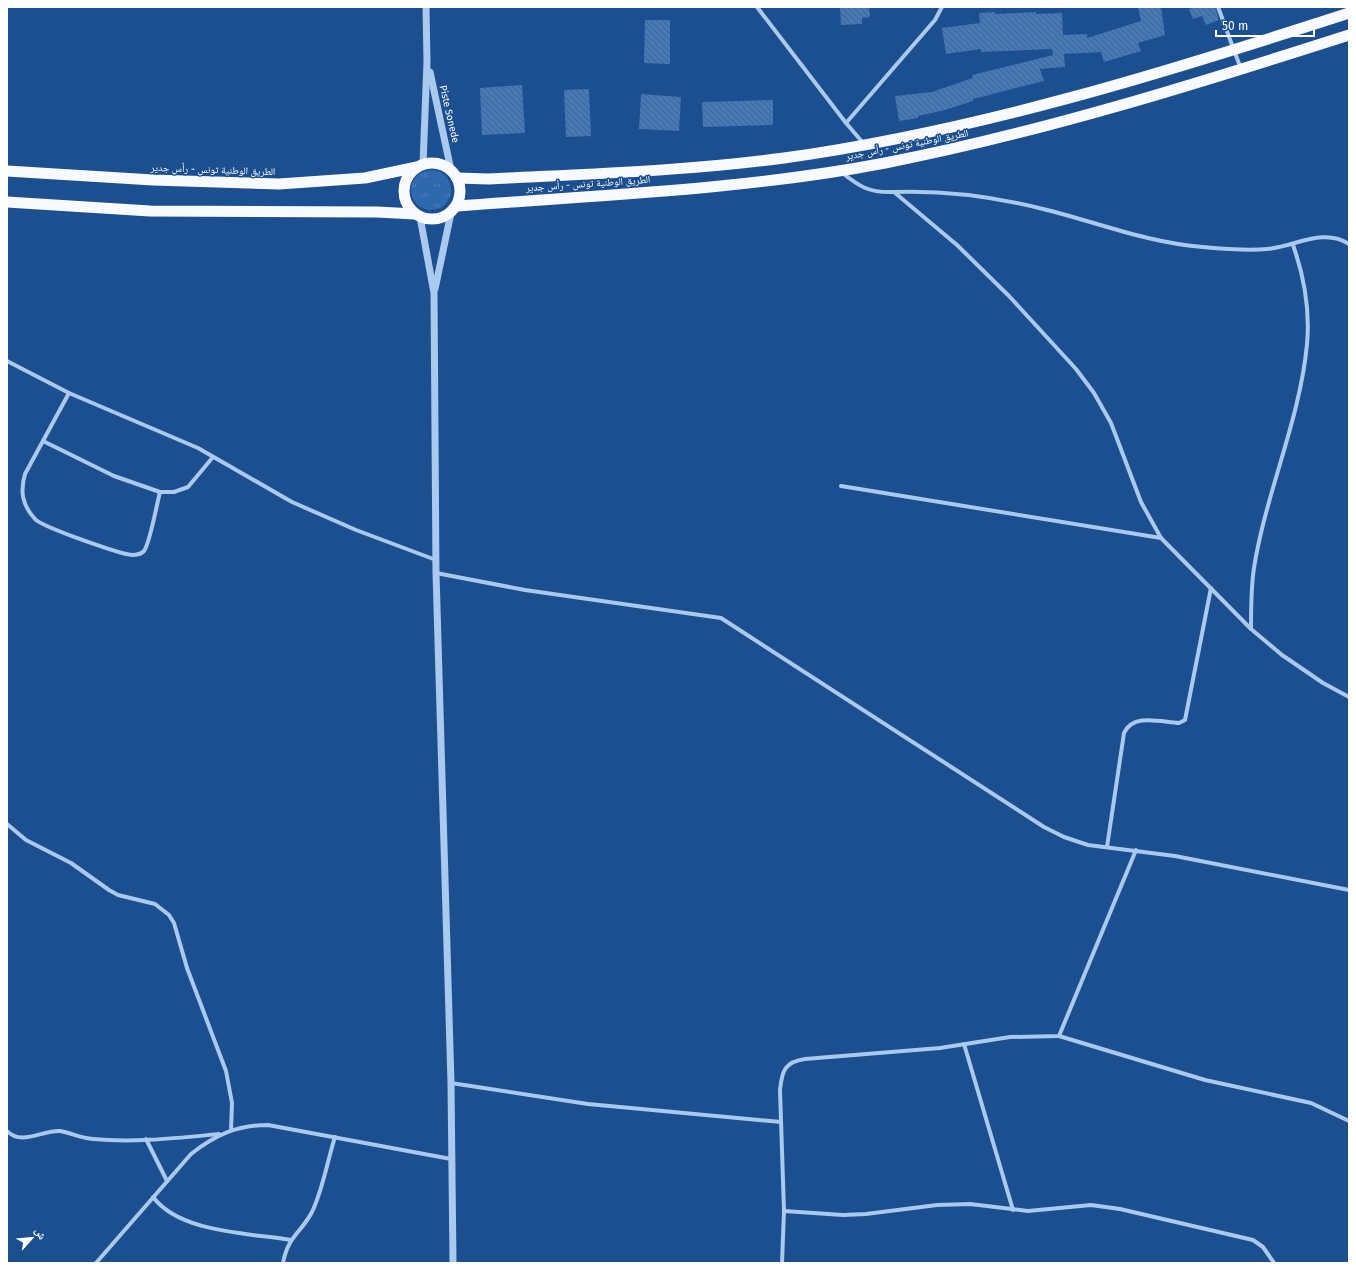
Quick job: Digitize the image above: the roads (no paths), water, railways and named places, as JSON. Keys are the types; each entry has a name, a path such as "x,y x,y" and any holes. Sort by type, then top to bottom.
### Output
{"highway":[{"name":"الطريق الوطنية تونس - رأس جدير","path":"454,174 489,179 711,165 784,158 864,144 1017,112 1105,89 1349,13"},
{"name":"الطريق الوطنية تونس - رأس جدير","path":"454,209 705,188 839,171 885,163 1017,133 1095,113 1349,35"},
{"path":"7,202 150,211 378,212 418,215 426,219 439,219 454,209 460,192 454,174 443,165 433,163 420,166 410,173 404,190 405,199 418,215"},
{"name":"الطريق الوطنية تونس - رأس جدير","path":"7,171 153,180 279,184 365,178 420,166"}],"street":[{"name":"Piste Sonede","path":"420,166 427,62 426,7"},
{"path":"757,7 846,123 864,144"},
{"path":"846,123 935,20 942,7"},
{"path":"1218,7 1241,69"},
{"name":"Piste Sonede","path":"427,62 454,174"},
{"path":"839,171 860,188 879,193 946,192 1022,204 1160,242 1203,247 1266,249 1293,245 1320,237 1332,238 1349,244"},
{"path":"894,192 957,245 1009,296 1076,369 1094,393 1111,423 1141,502 1161,538 1251,629 1282,655 1323,683 1349,698"},
{"path":"434,293 454,209"},
{"path":"418,215 434,293 436,573 451,1083 453,1263"},
{"path":"1251,629 1254,569 1264,519 1303,376 1307,342 1304,288 1300,267 1293,245"},
{"path":"7,361 69,393 154,428 213,457 292,502 356,530 436,560"},
{"path":"69,393 26,474 21,487 23,499 28,510 36,520 51,528 132,555 139,554 144,551 148,542 160,492"},
{"path":"43,441 114,476 160,492 174,492 188,487 213,457"},
{"path":"841,486 1161,538"},
{"path":"436,573 524,590 721,618 1044,827 1076,842 1175,856 1349,890"},
{"path":"1107,847 1124,734 1128,725 1137,721 1180,723 1185,720 1211,588"},
{"path":"7,824 26,840 71,862 109,890 118,895 155,904 169,915 174,923 189,974 226,1071 232,1103 233,1123 231,1130"},
{"path":"1059,1036 1136,850"},
{"path":"782,1263 784,1211 780,1122 782,1076 785,1069 794,1061 964,1044 1010,1037 1059,1036 1205,1080 1310,1103 1349,1121"},
{"path":"964,1044 1013,1210"},
{"path":"451,1083 588,1104 780,1122"},
{"path":"96,1263 191,1154 220,1134 231,1130 252,1125 268,1125 451,1159"},
{"path":"7,1131 16,1137 23,1138 60,1131 94,1139 146,1139 220,1134"},
{"path":"283,1263 291,1240 315,1205 335,1137"},
{"path":"146,1139 167,1181"},
{"path":"153,1197 164,1210 183,1220 213,1228 291,1240"},
{"path":"784,1211 843,1215 866,1214 937,1205 970,1204 1013,1210 1036,1210 1091,1205 1120,1209 1253,1240 1263,1247 1274,1263"}]}
